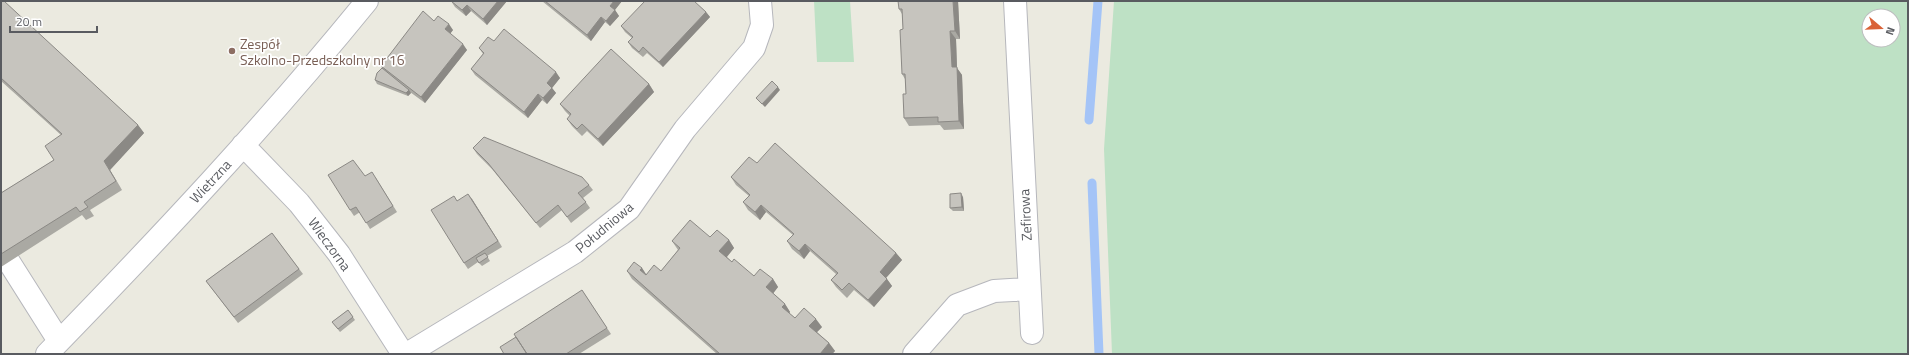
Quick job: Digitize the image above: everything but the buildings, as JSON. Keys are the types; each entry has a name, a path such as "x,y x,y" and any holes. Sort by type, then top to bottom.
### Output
{"street":[{"name":"Wietrzna","path":"53,348 243,146 300,82 367,1"},
{"name":"Południowa","path":"407,354 575,252 630,209 685,129 754,48 762,25 760,1"},
{"name":"Zefirowa","path":"1015,1 1032,333"},
{"name":"Wieczorna","path":"243,146 299,203 339,254 403,354"},
{"path":"8,262 53,348"},
{"path":"914,354 957,306 994,291 1029,289"}],"green space":[{"path":"814,1 850,1 854,62 817,62"},
{"path":"1114,1 1908,1 1908,354 1112,354 1104,149"}],"waterway":[{"path":"1089,120 1098,1"},
{"path":"1092,183 1099,354"}],"place":[{"name":"Zespół Szkolno-Przedszkolny nr 16","path":"232,51"}]}
